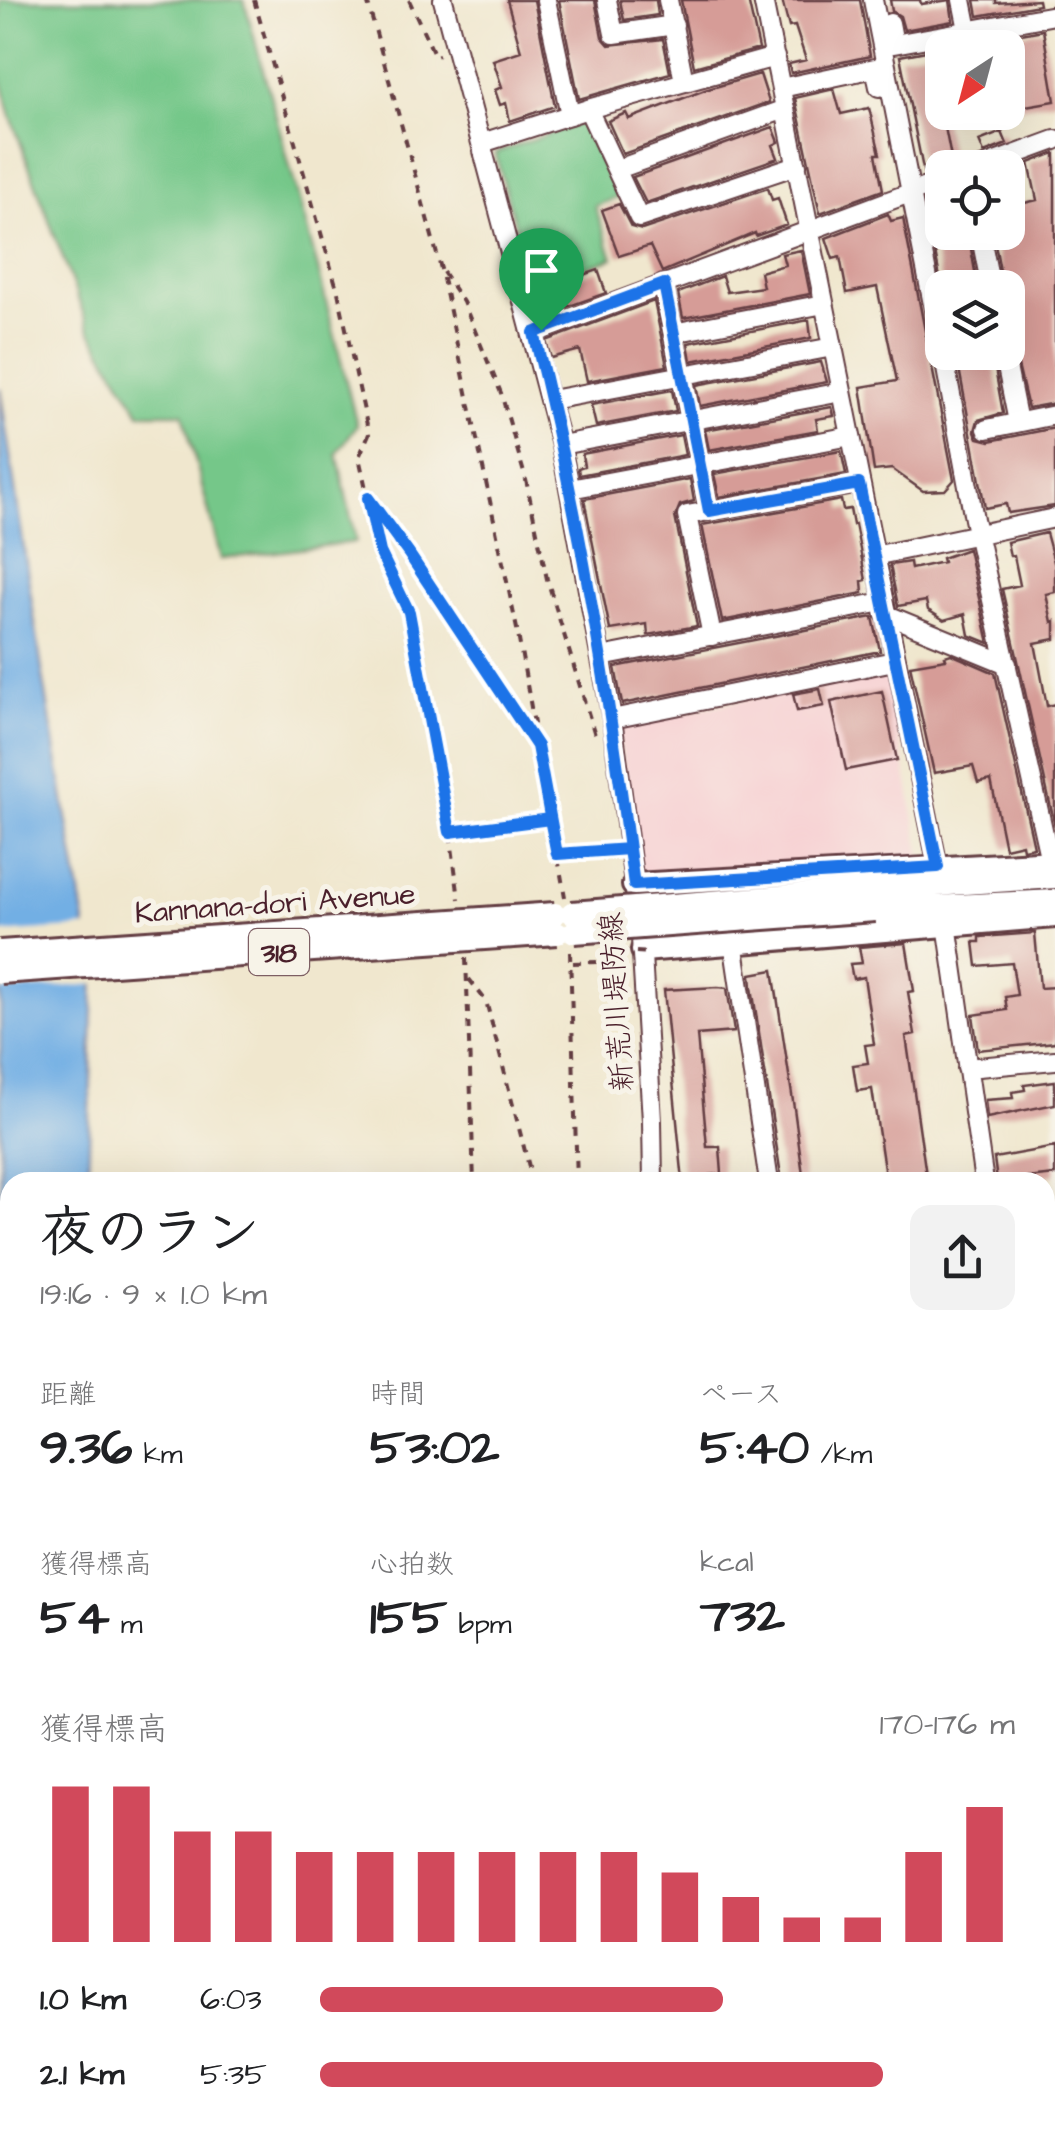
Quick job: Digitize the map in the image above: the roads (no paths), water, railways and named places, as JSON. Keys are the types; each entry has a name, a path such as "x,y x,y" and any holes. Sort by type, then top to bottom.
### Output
{"main road":[{"path":"634,885 938,867 1053,867"},
{"name":"Kannana-dori Avenue","path":"874,900 1053,867"},
{"name":"Kannana-dori Avenue","path":"0,972 874,900 1055,901"},
{"path":"645,954 1055,916"},
{"name":"Kannana-dori Avenue","path":"0,952 565,923"}],"street":[{"name":"新荒川堤防線","path":"443,0 561,445 612,718 645,954 653,1172"},
{"path":"546,0 579,112 618,168 639,218 796,165"},
{"path":"607,0 614,34 674,25"},
{"path":"668,0 684,82"},
{"path":"763,0 938,867"},
{"path":"873,0 907,193"},
{"path":"885,0 894,44 925,38"},
{"path":"962,0 968,30 1055,13 1052,0"},
{"path":"482,144 774,57"},
{"path":"781,88 875,68 925,272"},
{"path":"618,168 785,109"},
{"path":"1025,151 1055,140"},
{"path":"534,333 925,187"},
{"path":"664,284 709,511"},
{"path":"673,333 824,304"},
{"path":"550,400 833,347"},
{"path":"947,370 978,535 1053,867"},
{"path":"1008,370 1018,422"},
{"path":"561,445 842,392"},
{"path":"986,429 1055,415"},
{"path":"570,490 851,436"},
{"path":"712,636 686,515 859,484"},
{"path":"874,556 1055,518"},
{"path":"601,657 884,608 1007,664"},
{"path":"612,718 894,661"},
{"path":"947,924 983,1172"},
{"path":"734,948 768,1172"},
{"path":"967,1068 1055,1060"}],"water":[{"path":"0,388 42,670 94,976 88,1172 1,1172"}]}
